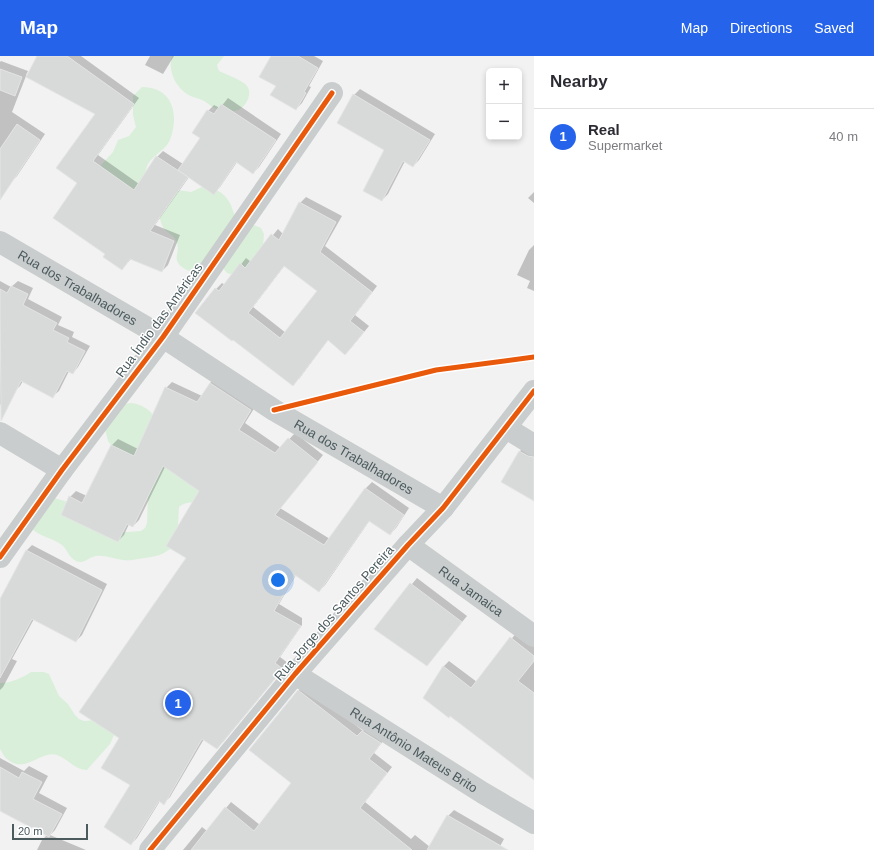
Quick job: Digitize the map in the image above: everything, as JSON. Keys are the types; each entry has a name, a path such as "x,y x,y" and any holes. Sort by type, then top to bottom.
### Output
{"street":[{"name":"Rua Índio das Américas","path":"0,557 62,470 163,337 332,93"},
{"name":"Rua dos Trabalhadores","path":"0,242 163,337 274,410 443,508"},
{"name":"Rua Jorge dos Santos Pereira","path":"150,850 295,674 408,545 443,508 534,391"},
{"path":"506,428 534,445"},
{"path":"0,433 62,470"},
{"name":"Rua Jamaica","path":"408,545 534,636"},
{"name":"Rua Antônio Mateus Brito","path":"295,674 534,824"}],"green space":[{"path":"172,56 224,56 217,65 219,71 244,83 249,90 248,99 245,104 238,110 229,112 214,108 204,101 190,96 175,82 171,67"},
{"path":"142,87 160,91 166,96 171,103 174,119 171,137 167,145 148,164 142,189 137,195 99,171 101,165 113,152 118,140 129,136 136,127 133,115 133,96"},
{"path":"202,187 215,189 221,193 230,203 235,215 244,221 261,228 264,234 263,246 239,277 227,273 223,268 212,265 189,271 178,264 177,244 172,235 165,230 158,212 178,190 191,192"},
{"path":"131,403 144,407 155,417 192,477 206,505 186,503 179,507 177,543 163,553 155,556 129,560 96,556 79,562 72,558 62,545 32,529 54,498 65,501 77,515 113,533 141,531 145,528 147,523 148,496 108,441 105,429 125,404"},
{"path":"31,672 44,672 49,674 59,696 68,704 79,719 84,721 96,720 115,733 110,744 87,770 83,770 57,755 51,754 27,763 14,763 4,756 0,749 0,683 16,680"}],"building":[{"path":"37,56 67,56 134,104 93,161 134,190 156,156 188,177 150,231 174,241 162,272 130,259 122,270 103,257 105,254 53,218 77,183 56,168 95,114 26,77"},
{"path":"271,56 298,56 318,68 304,92 306,93 296,110 270,95 276,86 259,77"},
{"path":"0,69 22,77 15,96 0,90"},
{"path":"353,94 430,140 413,167 403,161 382,201 363,191 384,150 337,123"},
{"path":"221,104 276,140 253,174 236,162 214,195 178,170 200,138 192,133 207,110 214,114"},
{"path":"17,124 40,140 0,200 0,149"},
{"path":"299,202 336,222 320,252 372,292 350,321 364,332 345,355 328,340 293,386 195,313 215,288 219,291 240,263 245,268 271,234 279,240","holes":["284,266 317,291 280,338 248,313"]},
{"path":"11,286 28,294 23,305 57,323 53,330 69,338 67,342 85,351 73,374 67,371 53,398 21,381 1,421 0,289 7,293"},
{"path":"210,383 251,410 239,430 275,453 288,438 318,462 275,515 324,545 365,488 404,515 390,535 369,521 319,592 295,575 274,611 301,626 275,663 283,669 217,749 202,739 164,805 159,801 131,845 104,827 130,785 101,768 119,738 79,712 186,558 166,546 199,491 163,466 133,527 127,524 118,542 61,515 69,496 82,503 111,445 134,456 165,387 197,402"},
{"path":"519,451 528,456 534,457 534,501 501,482"},
{"path":"26,550 102,590 76,642 32,619 0,678 0,599"},
{"path":"410,583 462,622 427,666 374,629"},
{"path":"510,637 534,656 534,661 518,681 534,693 534,780 450,716 449,718 423,698 443,666 471,688"},
{"path":"298,690 357,736 362,731 381,743 369,759 387,773 360,808 412,850 191,850 225,807 254,831 291,783 249,750"},
{"path":"0,767 19,778 22,772 42,782 33,799 62,814 49,837 0,811"},
{"path":"447,815 508,850 427,850"}],"cycle path":[{"path":"0,557 62,470 163,337 332,93"},
{"path":"274,410 436,370 534,357"},
{"path":"150,850 295,674 408,545 443,508 534,391"}],"place":[{"name":"Real","path":"178,703"}]}
